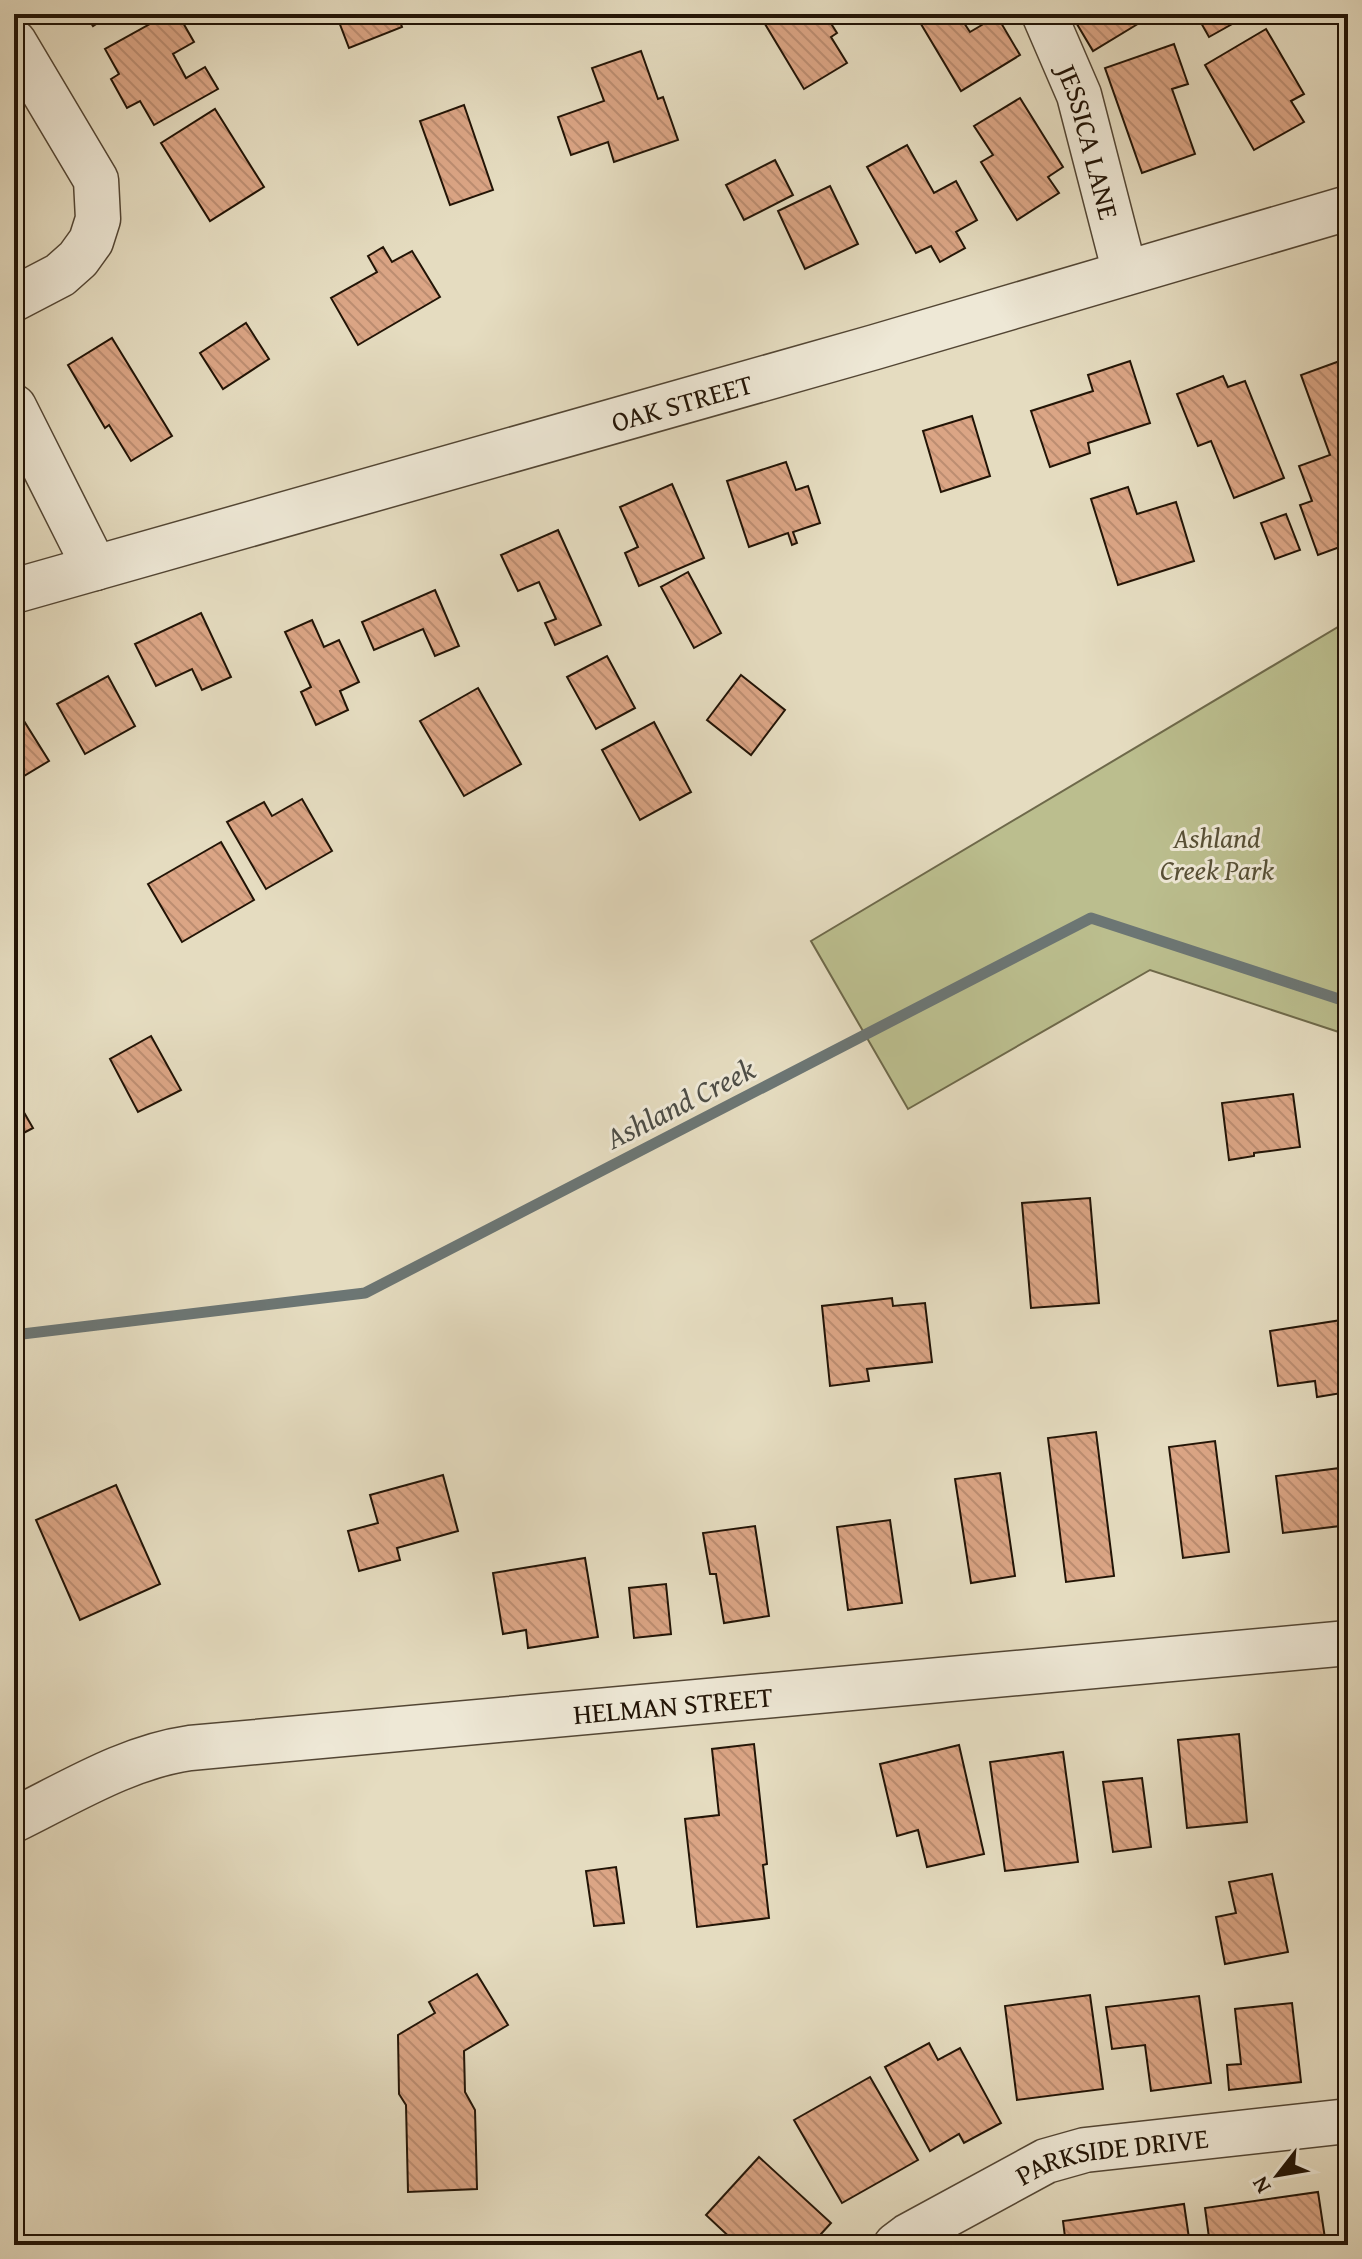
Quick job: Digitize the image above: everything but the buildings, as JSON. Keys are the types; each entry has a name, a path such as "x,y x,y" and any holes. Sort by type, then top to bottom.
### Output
{"street":[{"name":"JESSICA LANE","path":"1044,14 1079,95 1125,273"},
{"path":"14,42 96,180 98,219 91,241 78,259 60,275 14,299"},
{"name":"OAK STREET","path":"14,591 875,347 1348,208"},
{"path":"14,407 95,568"},
{"name":"HELMAN STREET","path":"14,1820 129,1764 163,1752 190,1748 1348,1643"},
{"name":"PARKSIDE DRIVE","path":"896,2245 908,2236 954,2231 1046,2161 1085,2150 1348,2121"}],"green space":[{"name":"Ashland Creek Park","path":"1348,621 1348,1035 1150,970 908,1109 811,941"}],"waterway":[{"name":"Ashland Creek","path":"14,1335 365,1293 1091,918 1348,1002"}]}
